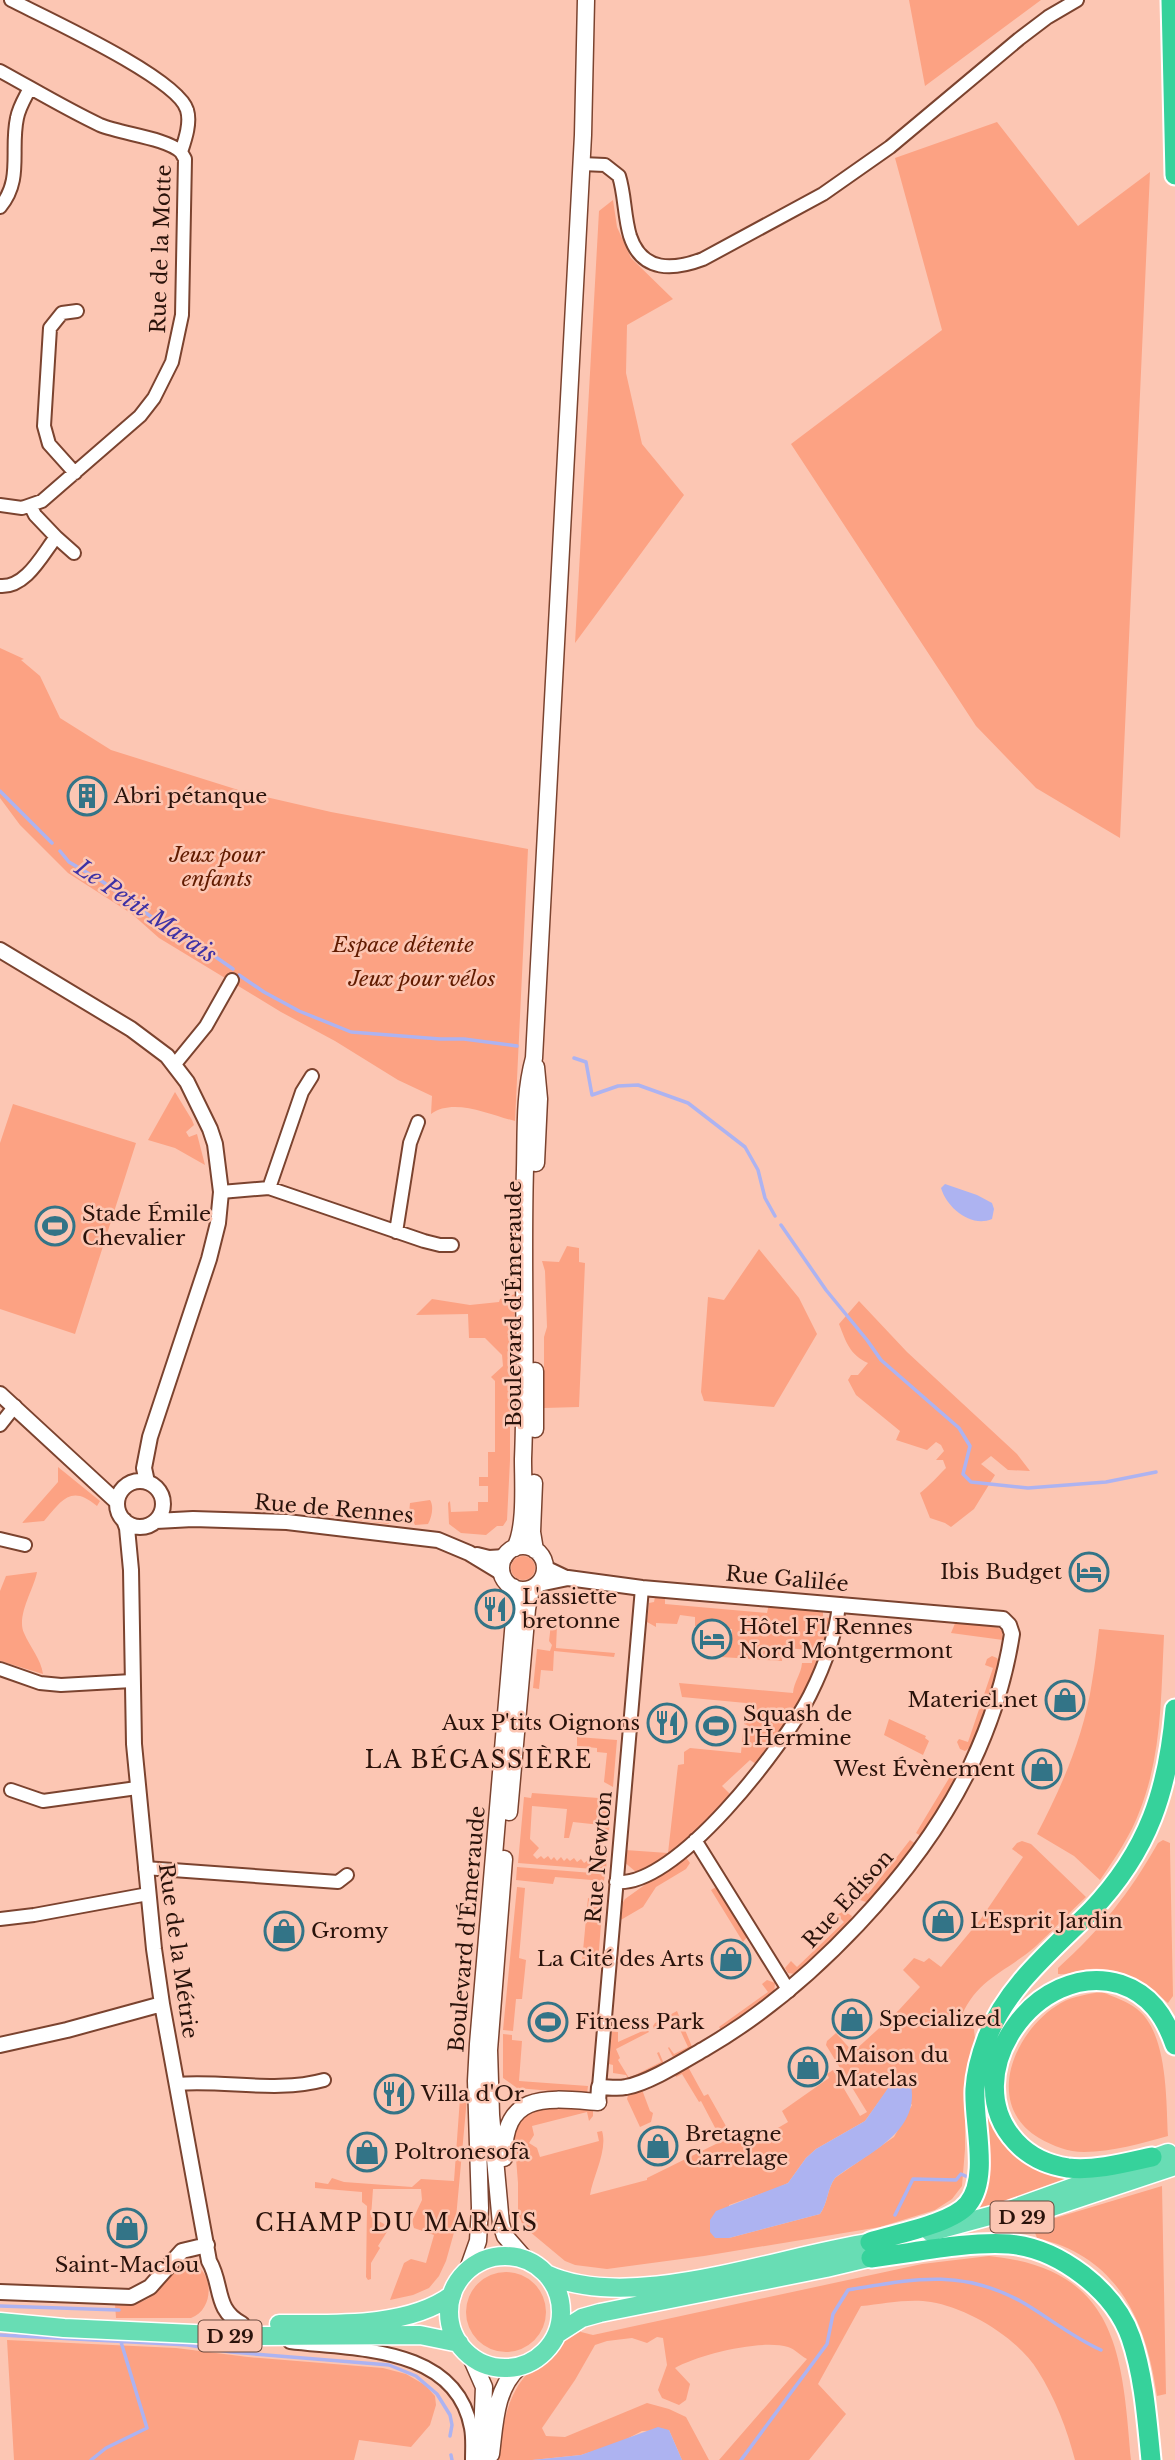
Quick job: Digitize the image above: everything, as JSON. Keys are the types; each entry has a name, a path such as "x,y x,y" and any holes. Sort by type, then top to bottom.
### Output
{"highway":[{"path":"1171,0 1175,175"},
{"path":"870,2250 953,2216 968,2204 973,2196 978,2167 974,2091 979,2061 990,2030 1025,1977 1107,1893 1135,1853 1155,1811 1167,1773 1175,1709"},
{"path":"1164,2159 1077,2169 1053,2165 1028,2153 1014,2140 999,2112 994,2094 996,2065 1006,2040 1030,2008 1054,1992 1081,1982 1111,1982 1141,1994 1155,2005 1163,2016 1175,2045"},
{"path":"870,2250 1010,2244 1036,2249 1057,2258 1083,2275 1104,2294 1131,2337 1140,2379 1151,2460"}],"main road":[{"path":"510,1552 525,1547 535,1550 541,1556 545,1567 543,1576 535,1586 522,1590 513,1587 502,1573 510,1552 520,1531 523,1483 523,1229 527,1101 534,1058 582,164 586,0"},
{"name":"Boulevard d'Émeraude","path":"534,1058 539,1076 533,1285 535,1428 532,1532 535,1550"},
{"name":"Boulevard d'Émeraude","path":"526,2260 505,2236 499,2216 489,2050 527,1609 535,1586"},
{"name":"Boulevard d'Émeraude","path":"467,2272 478,2241 480,2208 476,2081 515,1608 513,1587"},
{"path":"499,2216 504,2176 503,2142 506,2129 517,2111 533,2101 543,2099 599,2095"},
{"name":"D 29","path":"557,2334 582,2318 870,2250 904,2238 1004,2212 1164,2159"},
{"name":"D 29","path":"546,2274 587,2287 628,2287 677,2282 870,2250"},
{"path":"481,2460 484,2387 450,2320 452,2295 467,2272 484,2261 505,2256 526,2260 546,2274 556,2289 561,2307 557,2334 546,2351 519,2367 503,2387 497,2407 490,2460"},
{"name":"D 29","path":"239,2330 395,2318 431,2309 452,2295"},
{"name":"D 29","path":"0,2321 64,2328 433,2336 465,2349"},
{"path":"465,2349 493,2367 519,2367"}],"street":[{"name":"Rue de la Motte","path":"11,0 136,66 174,92 187,110 188,125 181,152 185,159 182,315 172,362 154,398 140,416 42,501 31,507"},
{"path":"582,164 605,165 619,176 630,237 645,258 668,268 683,267 703,259 823,194 890,147 1019,39 1077,0"},
{"path":"0,71 99,124 121,133 169,144 181,152"},
{"path":"0,208 12,187 16,120 30,88"},
{"path":"75,473 49,444 44,426 50,328 62,313 77,311"},
{"path":"0,505 31,507 56,537 74,552"},
{"path":"0,586 21,580 56,537"},
{"path":"0,950 131,1029 175,1064 210,1129 217,1154 221,1192 218,1223 209,1259 150,1437 144,1468 147,1482 161,1494 163,1506 151,1524 136,1527 124,1521 117,1502 0,1394"},
{"path":"175,1064 206,1026 232,980"},
{"path":"269,1188 302,1092 312,1076"},
{"path":"396,1232 410,1143 418,1122"},
{"path":"221,1192 269,1188 396,1232 440,1245 452,1244"},
{"path":"0,1425 16,1406"},
{"path":"117,1502 128,1485 150,1437"},
{"path":"85,1471 113,1487 147,1482"},
{"name":"Rue de Rennes","path":"163,1506 193,1519"},
{"name":"Rue de Rennes","path":"151,1524 193,1519 312,1524 439,1540 469,1553 502,1573"},
{"name":"Rue de la Métrie","path":"124,1521 131,1570 137,1788 162,2004 209,2260 215,2270 224,2309 239,2330"},
{"name":"Rue de la Métrie","path":"131,1570 136,1546 151,1524"},
{"path":"0,1539 25,1545"},
{"name":"Rue de Rennes","path":"469,1553 489,1558 510,1552"},
{"name":"Rue Galilée","path":"545,1567 568,1578 642,1588 1003,1619"},
{"name":"Rue Galilée","path":"535,1586 568,1578"},
{"name":"Rue Newton","path":"599,2095 642,1588"},
{"path":"616,1882 634,1882 651,1875 695,1840 761,1769 809,1697 828,1655 835,1633 839,1604"},
{"name":"Rue Edison","path":"599,2095 628,2087 672,2067 723,2038 789,1991 866,1914 923,1844 951,1803 971,1765 999,1695 1012,1634 1003,1619"},
{"path":"0,1669 40,1683 61,1685 132,1681"},
{"path":"11,1790 43,1801 137,1788"},
{"path":"695,1840 789,1991"},
{"path":"145,1868 338,1882 347,1875"},
{"path":"0,1919 148,1894"},
{"path":"0,2045 162,2004"},
{"path":"177,2084 198,2082 289,2087 324,2080"},
{"path":"0,2292 131,2297 150,2287 182,2251 207,2245"},
{"path":"239,2330 396,2355 429,2369 454,2391 465,2409 471,2429 472,2460"}],"green space":[{"path":"909,0 1041,0 925,86"},
{"path":"997,122 1078,226 1150,172 1120,838 1036,788 976,726 791,444 942,330 895,158"},
{"path":"613,200 617,227 631,258 673,299 627,325 626,373 642,444 684,495 575,643 599,211"},
{"name":"Espace détente","path":"0,648 24,659 21,660 40,676 60,718 111,750 248,793 331,812 528,849 515,1121 461,1107 440,1109 431,1114 432,1096 398,1080 159,938 132,914 68,873 20,825 0,798"},
{"path":"175,1092 192,1120 194,1125 186,1132 189,1137 197,1134 205,1165 175,1148 148,1140"},
{"name":"Stade Émile Chevalier","path":"13,1104 136,1143 75,1334 0,1309 0,1143"},
{"path":"567,1246 579,1248 579,1262 585,1263 579,1407 544,1408 544,1337 547,1327 545,1271 542,1261 559,1262"},
{"path":"759,1249 799,1298 817,1334 774,1407 704,1401 701,1392 708,1297 724,1300"},
{"path":"515,1294 514,1344 510,1358 507,1520 503,1526 497,1526 486,1535 461,1533 449,1524 448,1503 450,1501 451,1512 478,1511 478,1502 488,1502 488,1486 479,1486 479,1477 488,1477 488,1452 495,1452 495,1381 491,1377 503,1366 502,1355 485,1338 469,1338 468,1314 416,1315 432,1299 470,1305 499,1302 500,1299"},
{"path":"859,1301 907,1352 1017,1454 1030,1471 1008,1470 991,1456 981,1464 995,1475 974,1509 951,1527 930,1518 920,1493 946,1468 943,1460 936,1460 944,1451 941,1445 936,1442 927,1450 896,1440 900,1431 856,1395 848,1380 851,1375 858,1375 868,1363 853,1352 839,1324"},
{"path":"58,1467 100,1501 97,1506 80,1496 68,1497 44,1521 22,1523 58,1482"},
{"path":"430,1500 432,1512 428,1524 415,1525 409,1513 410,1503"},
{"path":"389,1514 389,1524 330,1515"},
{"path":"523,1556 531,1560 535,1568 531,1576 523,1580 515,1576 511,1568 515,1560"},
{"path":"37,1572 22,1626 43,1674 0,1661 0,1591 6,1576"},
{"path":"665,1594 665,1604 767,1613 769,1604 823,1610 823,1617 830,1618 830,1623 819,1661 801,1698 756,1764 750,1760 722,1786 730,1794 687,1840 662,1861 636,1872 623,1861 625,1850 668,1853 678,1765 684,1764 684,1752 690,1748 741,1753 743,1733 746,1733 746,1703 682,1697 679,1683 793,1693 802,1663 812,1663 812,1650 783,1648 782,1661 721,1657 721,1648 731,1647 732,1629 695,1626 695,1617 680,1615 677,1624 656,1623 656,1627 647,1622 649,1603 654,1602 655,1597"},
{"path":"956,1621 994,1624 1002,1631 1003,1640 951,1633"},
{"path":"551,1624 557,1625 556,1648 615,1653 614,1657 554,1651 553,1671 541,1670 539,1689 533,1688 537,1649 550,1651"},
{"path":"1099,1629 1164,1635 1161,1702 1153,1767 1132,1828 1100,1880 1074,1856 1037,1834 1063,1779 1084,1722"},
{"path":"992,1656 1000,1663 991,1697 977,1737 965,1751 960,1749 957,1742 959,1739 968,1742 993,1668 985,1665 987,1659"},
{"path":"889,1719 926,1736 929,1741 923,1755 884,1735"},
{"path":"577,1737 617,1740 613,1787 604,1782 607,1753 597,1752 597,1748 577,1746"},
{"path":"951,1764 959,1772 921,1836 916,1833 951,1775 943,1770"},
{"path":"532,1793 612,1799 608,1842 599,1840 601,1825 573,1822 569,1838 564,1838 567,1809 532,1806 530,1839 539,1848 533,1855 537,1859 548,1856 551,1860 554,1857 557,1861 561,1857 564,1861 567,1858 570,1861 574,1858 577,1862 581,1859 584,1863 596,1855 607,1856 606,1870 518,1863 524,1797 531,1798"},
{"path":"910,1840 916,1844 872,1900 860,1900 860,1889 868,1894"},
{"path":"1163,1840 1170,1843 1173,1996 1168,2003 1133,1977 1113,1970 1090,1969 1058,1974 1058,1968 1114,1910 1158,1843"},
{"path":"1022,1841 1031,1844 1086,1897 1035,1947 982,1986 973,1996 959,2022 974,2029 975,2039 965,2080 962,2186 952,2199 935,2210 880,2227 607,2269 565,2261 523,2226 518,2213 514,2134 519,2117 541,2106 593,2109 593,2116 589,2121 587,2112 532,2126 534,2135 529,2143 537,2148 540,2157 599,2141 597,2132 602,2131 602,2155 590,2195 647,2180 722,2141 701,2101 699,2102 682,2074 676,2077 673,2072 687,2065 704,2096 708,2094 736,2144 762,2129 766,2135 788,2122 782,2111 829,2078 827,2074 833,2070 860,2116 867,2112 826,2045 827,2041 836,2033 853,2052 920,1987 903,1970 914,1958 924,1962 929,1958 941,1967 980,1920 1023,1857 1012,1849","holes":["893,2082 912,2105 894,2137 835,2178 820,2214 729,2238 729,2205 788,2183 816,2149 865,2121"]},
{"path":"685,1856 690,1863 686,1869 656,1887 643,1907 619,1921 620,1907 625,1899"},
{"path":"517,1867 605,1874 604,1881 555,1877 553,1884 516,1880"},
{"path":"517,1887 525,1888 519,1958 526,1960 522,1999 516,1999 513,2031 503,2030"},
{"path":"716,1887 747,1937 743,1942 711,1890"},
{"path":"588,1898 603,1899 598,1962 582,1961"},
{"path":"844,1911 852,1916 848,1925 802,1970 795,1974 788,1973 785,1968 791,1961 797,1967 844,1922 837,1915"},
{"path":"767,1980 775,1983 774,1994 722,2031 719,2027 768,1992 762,1984"},
{"path":"1102,1992 1137,2009 1155,2034 1163,2068 1168,2136 1127,2147 1072,2151 1044,2141 1022,2124 1012,2106 1009,2087 1011,2068 1030,2030 1045,2015 1061,2003"},
{"path":"677,2011 693,2049 673,2057 669,2047 674,2054 688,2047 675,2019 654,2029 653,2026"},
{"path":"647,2029 649,2032 616,2049 620,2058 618,2060 629,2078 661,2062 657,2053 659,2052 664,2064 629,2080 626,2075 613,2073 613,2065 609,2064 612,2031 618,2032 618,2042"},
{"path":"503,2034 512,2035 512,2040 522,2041 519,2081 588,2086 587,2094 517,2088 503,2078"},
{"path":"641,2087 653,2113 651,2122 640,2127 627,2099 629,2092"},
{"path":"460,2098 467,2098 455,2229 446,2261 429,2288 390,2300 404,2263 411,2259 426,2263 434,2235 414,2228 412,2221 422,2200 421,2189 373,2189 371,2217 390,2227 378,2246 380,2248 371,2263 371,2279 368,2280 367,2206 362,2202 362,2192 315,2188 315,2182 328,2184 332,2178 344,2182 412,2187 421,2179 454,2181"},
{"path":"989,2101 1004,2138 1087,2173 983,2210 977,2209 989,2163 986,2102"},
{"path":"1162,2186 1166,2394 1157,2396 1145,2342 1136,2318 1123,2296 1108,2276 1088,2260 1065,2247 1037,2238 1032,2225"},
{"path":"989,2256 1032,2264 1064,2278 1088,2298 1105,2323 1116,2352 1128,2421 1131,2460 1075,2460 1050,2392 1038,2371 1018,2347 991,2326 961,2311 931,2302 914,2301 861,2306 818,2384 846,2414 809,2460 719,2460 807,2359 791,2348 777,2345 747,2346 699,2358 675,2368 690,2384 686,2400 679,2405 662,2398 658,2390 667,2365 663,2338 657,2337 647,2343 632,2338 595,2345 542,2428 546,2436 565,2437 647,2403 686,2417 709,2460 682,2460 669,2430 642,2431 619,2443 581,2455 498,2460 506,2414 521,2382 530,2371 551,2357 579,2326 581,2332 593,2335 922,2264"},
{"path":"188,2262 197,2265 203,2272 209,2288 205,2306 199,2313 191,2318 116,2318 115,2304 136,2303 150,2297 174,2269"},
{"path":"498,2272 514,2272 528,2278 540,2290 546,2304 546,2320 540,2334 528,2346 514,2352 498,2352 484,2346 472,2334 466,2320 466,2304 472,2290 484,2278"},
{"path":"7,2340 176,2348 383,2368 406,2374 425,2385 435,2396 436,2405 430,2425 411,2447 359,2440 354,2460 14,2460"}],"water":[{"path":"945,1184 992,1203 992,1219 976,1221 954,1209 941,1188"},
{"path":"902,2079 911,2085 912,2102 907,2116 888,2140 835,2178 820,2214 729,2238 715,2238 710,2232 710,2220 716,2211 788,2183 806,2158 816,2149 865,2121 893,2081"},
{"path":"658,2427 669,2430 682,2460 532,2460 581,2455"}],"waterway":[{"name":"Le Petit Marais","path":"0,791 52,843"},
{"name":"Le Petit Marais","path":"60,851 69,862 103,882 169,932 200,946 233,969"},
{"name":"Le Petit Marais","path":"239,975 299,1011 351,1032 464,1039 517,1046"},
{"name":"Le Petit Marais","path":"574,1058 586,1062 592,1095 618,1086 638,1085 688,1103 745,1147 758,1170 765,1198 775,1216"},
{"name":"Le Petit Marais","path":"781,1225 826,1290 881,1360 959,1428 970,1446 963,1474 971,1482 1028,1488 1106,1482 1156,1472"},
{"path":"895,2215 913,2179 956,2180 961,2174 970,2178"},
{"path":"741,2460 827,2344 833,2314 848,2290 894,2282 936,2279 978,2284 1022,2302 1101,2350"},
{"path":"0,2306 119,2310"},
{"path":"0,2335 188,2345 231,2352 389,2365 416,2376 437,2394 450,2415 450,2436"},
{"path":"91,2460 106,2448 147,2428 121,2342"},
{"path":"451,2455 452,2460"}],"place":[{"name":"Abri pétanque","path":"87,796"},
{"name":"Stade Émile Chevalier","path":"55,1226"},
{"name":"Ibis Budget","path":"1089,1572"},
{"name":"L'assiette bretonne","path":"495,1609"},
{"name":"Hôtel F1 Rennes Nord Montgermont","path":"712,1639"},
{"name":"Materiel.net","path":"1065,1700"},
{"name":"Aux P'tits Oignons","path":"667,1723"},
{"name":"Squash de l'Hermine","path":"716,1726"},
{"name":"West Évènement","path":"1042,1769"},
{"name":"L'Esprit Jardin","path":"943,1921"},
{"name":"Gromy","path":"284,1931"},
{"name":"La Cité des Arts","path":"731,1959"},
{"name":"Specialized","path":"852,2019"},
{"name":"Fitness Park","path":"548,2022"},
{"name":"Maison du Matelas","path":"808,2067"},
{"name":"Villa d'Or","path":"394,2094"},
{"name":"Bretagne Carrelage","path":"658,2146"},
{"name":"Poltronesofà","path":"367,2152"},
{"name":"Saint-Maclou","path":"127,2228"}],"district":[{"name":"LA BÉGASSIÈRE","path":"479,1760"},
{"name":"CHAMP DU MARAIS","path":"397,2223"}],"park label":[{"name":"Jeux pour enfants","path":"217,867"},
{"name":"Jeux pour vélos","path":"422,979"}]}
